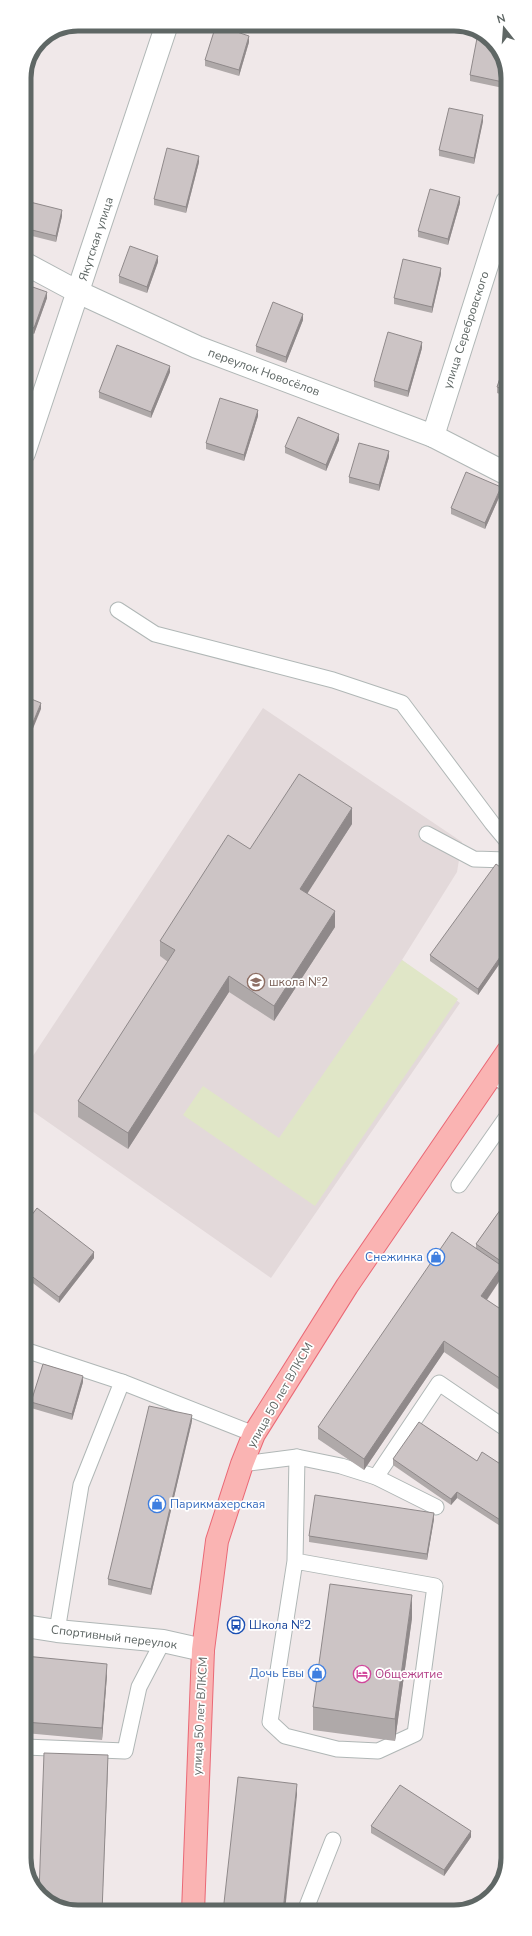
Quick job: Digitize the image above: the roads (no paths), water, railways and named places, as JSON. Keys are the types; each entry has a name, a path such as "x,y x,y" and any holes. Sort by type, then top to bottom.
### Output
{"main road":[{"name":"улица 50 лет ВЛКСМ","path":"193,1905 203,1650 217,1541 242,1464 254,1434 347,1286 500,1080"}],"street":[{"name":"Якутская улица","path":"31,432 165,31"},
{"name":"улица Серебровского","path":"433,436 501,221"},
{"name":"переулок Новосёлов","path":"31,267 78,292 197,347 433,436 501,471"},
{"name":"Спортивный переулок","path":"31,1627 57,1631 163,1641 203,1650"}],"lane":[{"path":"118,610 155,634 333,680 402,703 501,834"},
{"path":"427,834 474,859 501,860"},
{"path":"459,1185 501,1125"},
{"path":"31,1352 122,1382 254,1434"},
{"path":"57,1631 81,1485 122,1382"},
{"path":"376,1477 439,1383 501,1425"},
{"path":"295,1561 435,1586 416,1734 378,1751 337,1749 285,1736 270,1722 295,1561 297,1457"},
{"path":"242,1464 297,1457 341,1466 376,1477 436,1507"},
{"path":"31,1747 125,1751 139,1687 163,1641"},
{"path":"307,1905 333,1840"}],"place":[{"name":"школа №2","path":"256,982"},
{"name":"Снежинка","path":"436,1257"},
{"name":"Парикмахерская","path":"157,1504"},
{"name":"Школа №2","path":"236,1625"},
{"name":"Дочь Евы","path":"317,1673"},
{"name":"Общежитие","path":"362,1674"}]}
